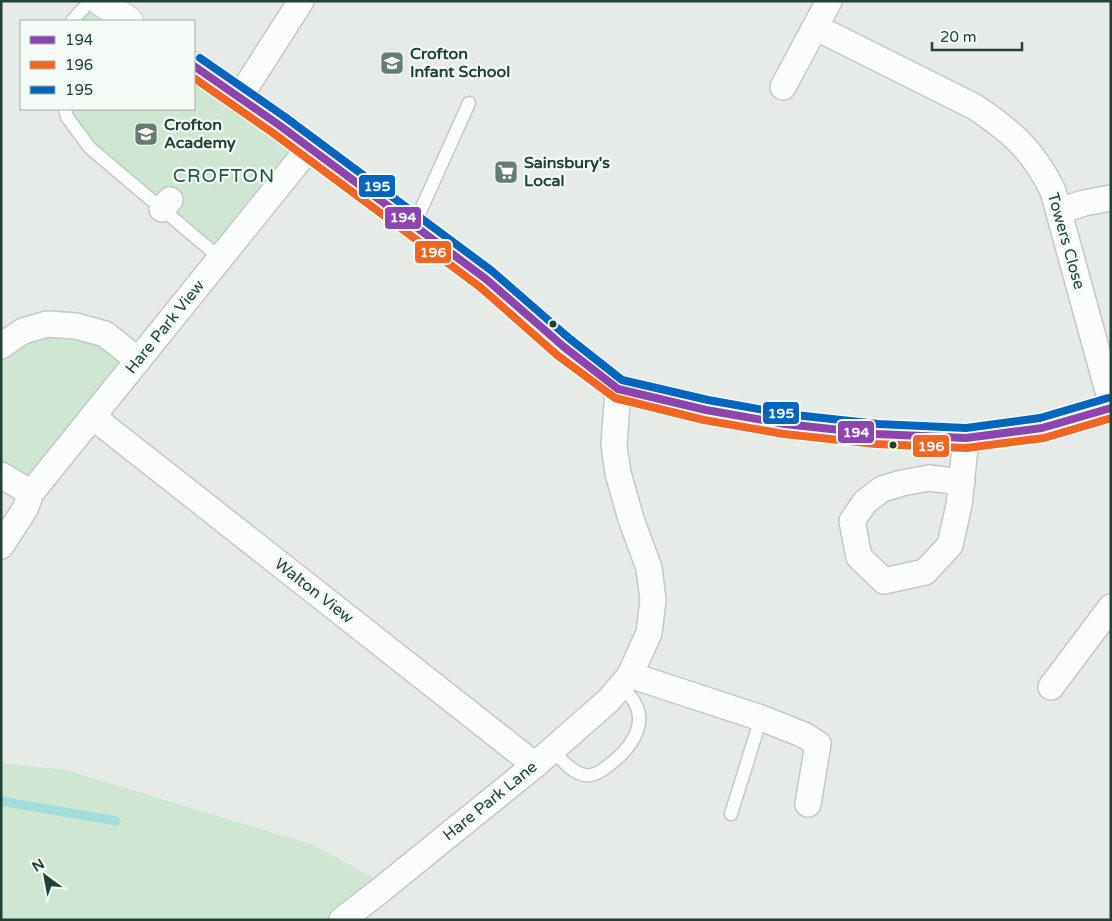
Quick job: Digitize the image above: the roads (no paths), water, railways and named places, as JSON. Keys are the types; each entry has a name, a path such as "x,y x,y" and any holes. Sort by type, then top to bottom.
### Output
{"street":[{"path":"100,1 128,20"},
{"path":"239,98 301,1"},
{"path":"783,87 829,1"},
{"name":"Towers Close","path":"815,27 975,107 996,121 1032,154 1053,191 1111,402"},
{"path":"195,67 309,148 486,279 564,347 618,389 706,410 785,424 877,434 966,438 1042,428 1111,408"},
{"name":"Hare Park View","path":"1,546 28,501 92,417 309,148"},
{"path":"1059,211 1084,203 1111,198"},
{"path":"1,346 23,331 46,324 76,326 105,334 138,360"},
{"name":"Hare Park Lane","path":"342,920 544,757 609,700 624,681 649,633 652,600 649,568 631,518 618,473 614,444 618,389"},
{"name":"Walton View","path":"92,417 544,757"},
{"path":"962,482 929,478 882,489 865,502 852,521 859,557 884,581 925,572 950,545 960,505 966,438"},
{"path":"1,475 28,501"},
{"path":"1062,682 1111,607"},
{"path":"624,681 761,718 804,734 818,744 808,804"}],"lane":[{"path":"73,20 90,1"},
{"path":"414,225 468,103"},
{"path":"65,110 66,117 90,148 166,205 220,258"},
{"path":"544,757 562,760 577,773 587,776 599,772 623,754 634,739 639,713 624,681"},
{"path":"731,814 761,718"}],"waterway":[{"path":"1,801 116,821"}],"place":[{"name":"Crofton Infant School","path":"392,63"},
{"name":"Crofton Academy","path":"146,134"},
{"name":"Sainsbury's Local","path":"506,172"}],"district":[{"name":"CROFTON","path":"224,176"}]}
